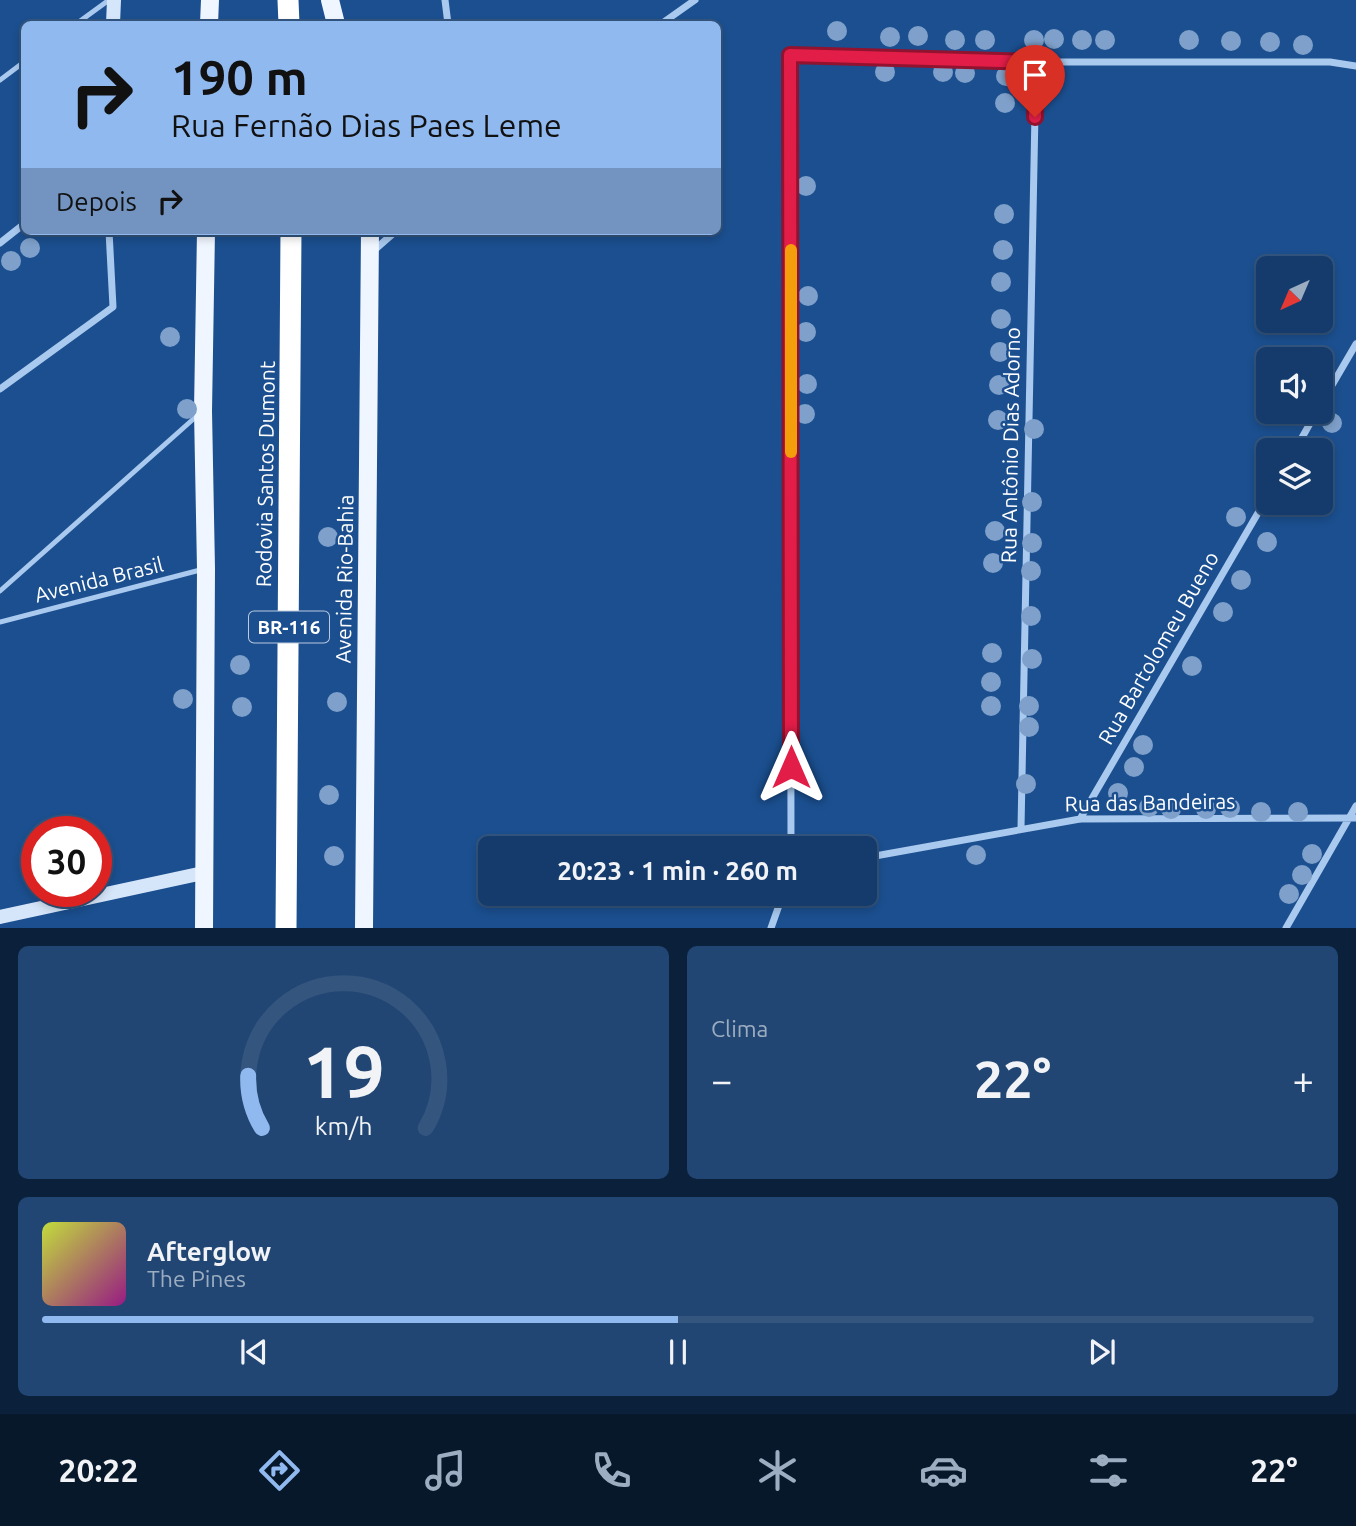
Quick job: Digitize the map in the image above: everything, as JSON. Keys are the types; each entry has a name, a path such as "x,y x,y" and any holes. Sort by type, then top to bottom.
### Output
{"highway":[{"path":"288,0 289,21"},
{"name":"Rodovia Santos Dumont","path":"286,928 291,235"}],"main road":[{"path":"209,21 210,0"},
{"path":"330,0 335,21"},
{"path":"204,928 206,569 203,411 206,235"},
{"name":"Avenida Rio-Bahia","path":"364,928 370,235"}],"street":[{"path":"112,0 113,21"},
{"path":"445,0 448,21"},
{"path":"665,21 695,0"},
{"path":"791,836 790,55 1036,62 1330,62 1356,66"},
{"name":"Rua Antônio Dias Adorno","path":"1021,828 1036,62"},
{"path":"0,243 21,226"},
{"path":"0,389 113,307 109,235"},
{"path":"371,253 391,235"},
{"path":"1333,383 1356,344"},
{"name":"Rua Bartolomeu Bueno","path":"1080,819 1257,515"},
{"path":"1286,928 1353,818 1356,806"},
{"name":"Rua das Bandeiras","path":"877,856 1080,819 1353,818"},
{"path":"0,917 203,873"},
{"path":"771,928 779,906"}],"lane":[{"path":"80,21 112,0"},
{"path":"0,80 21,64"},
{"path":"0,591 203,411"},
{"name":"Avenida Brasil","path":"0,622 206,569"}],"slow traffic":[{"path":"791,250 791,452"}],"route":[{"path":"791,767 790,55 1036,62 1035,117"}]}
